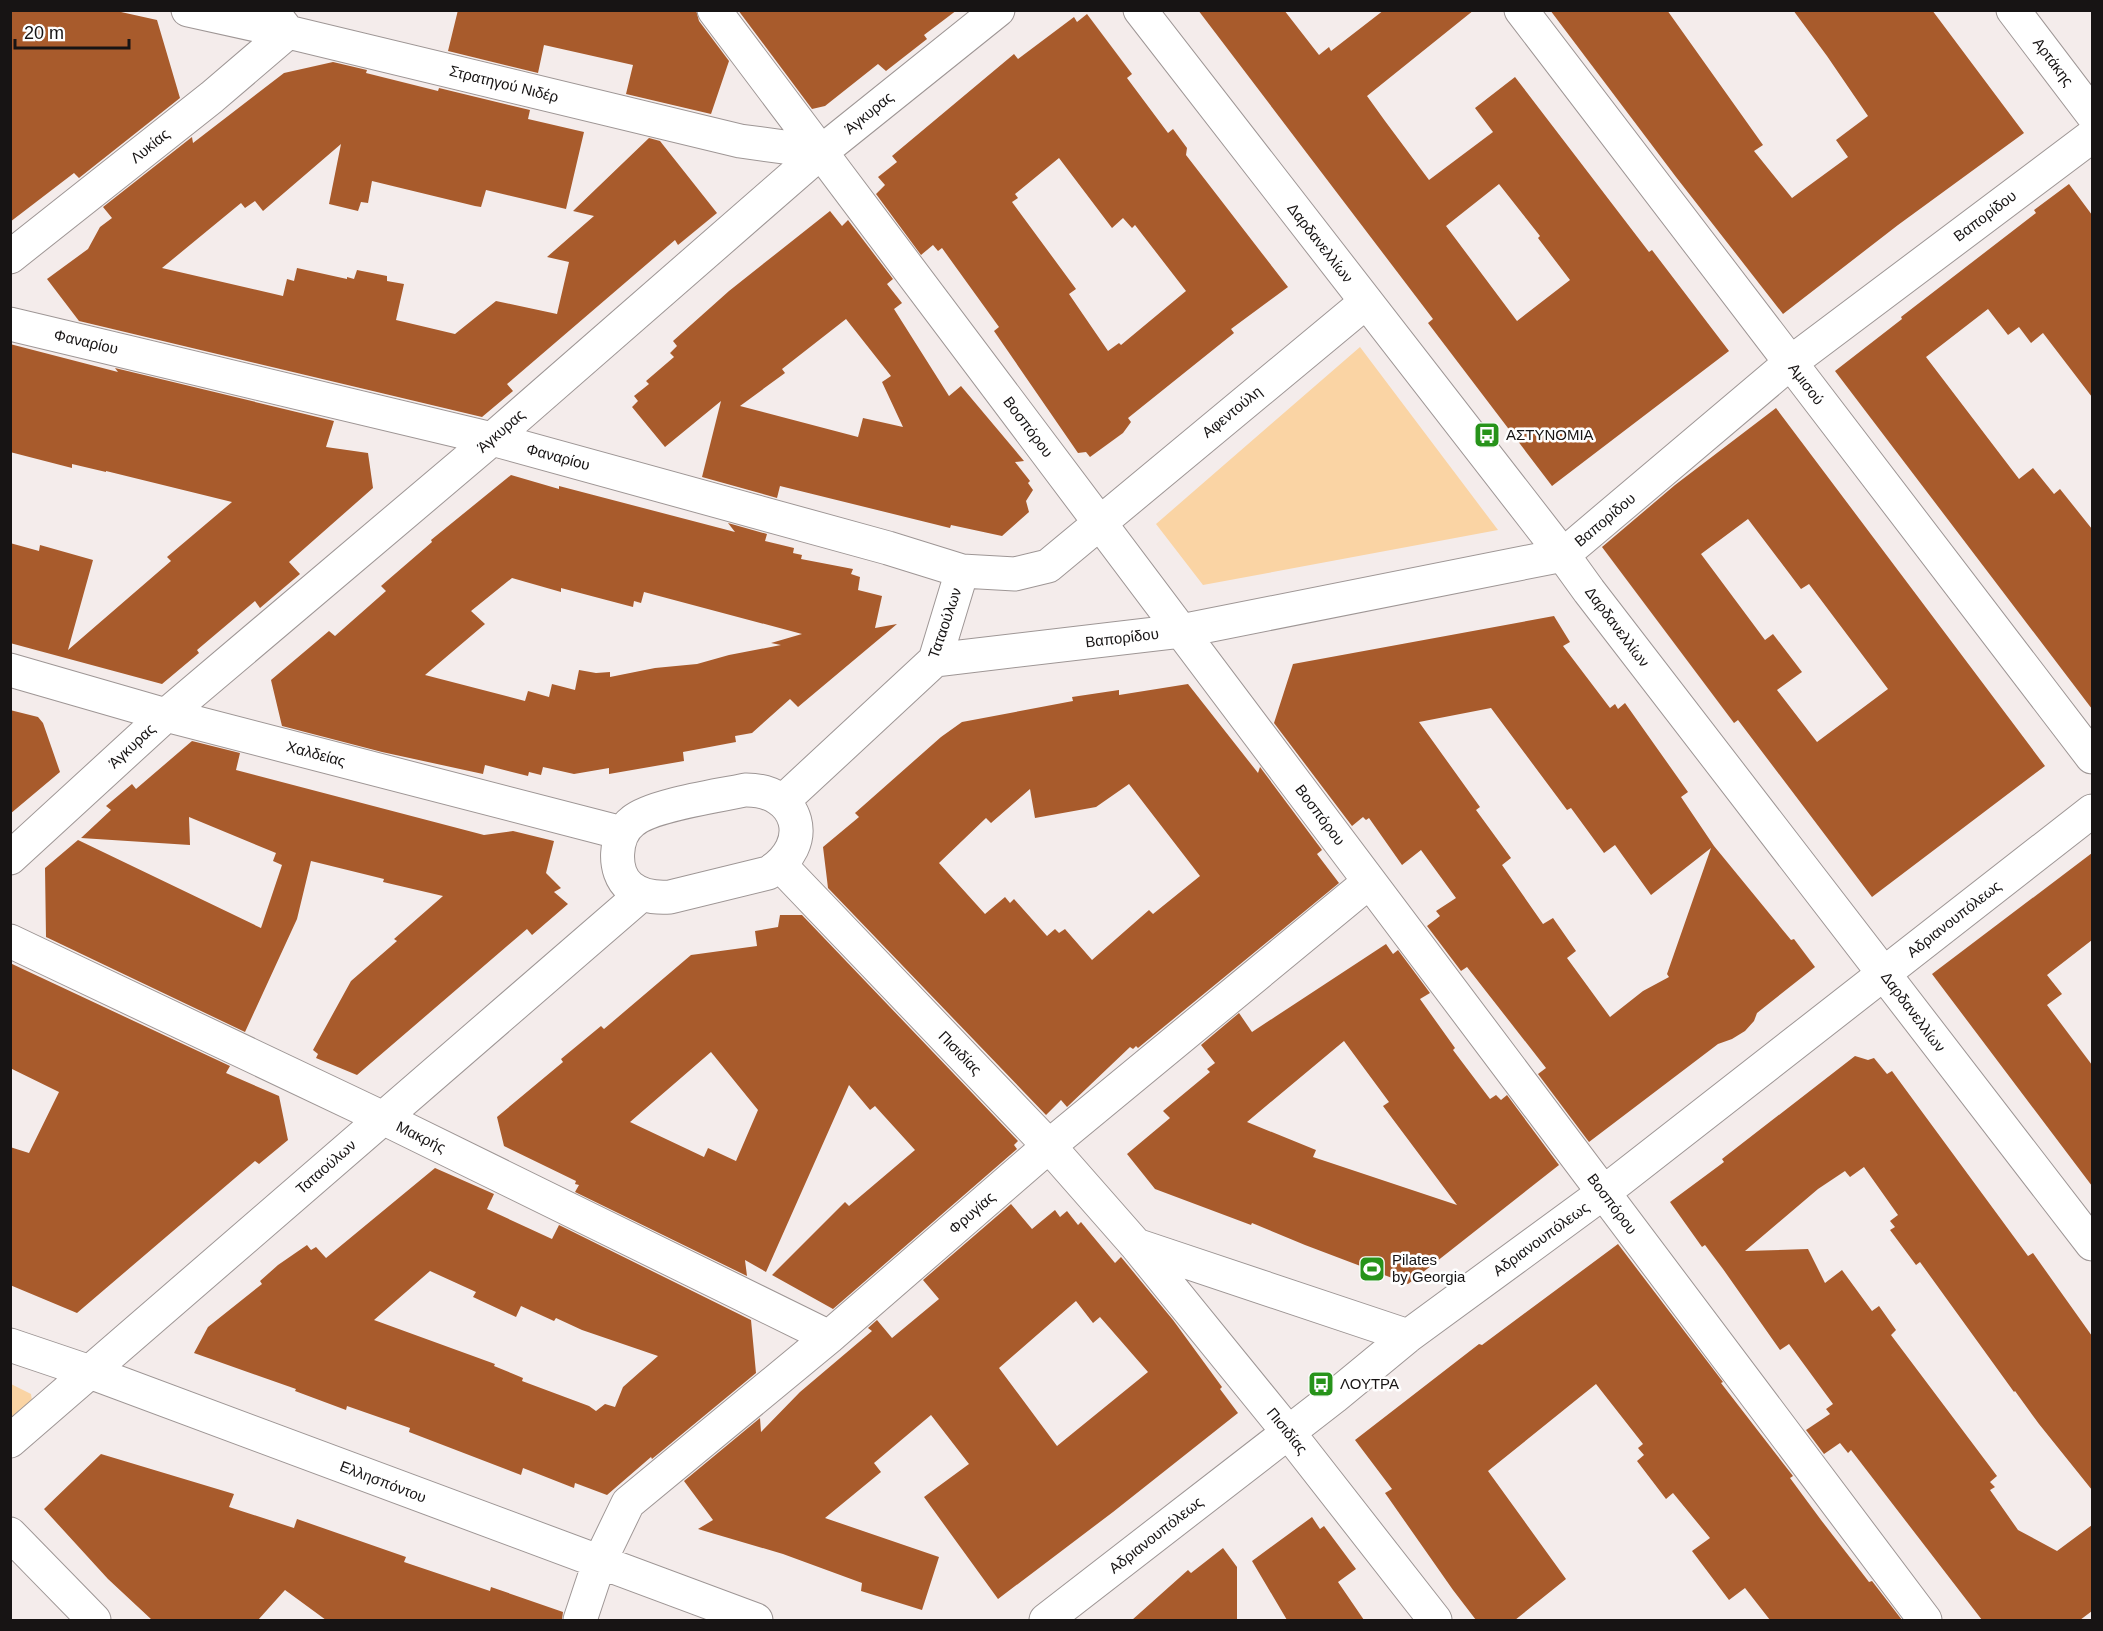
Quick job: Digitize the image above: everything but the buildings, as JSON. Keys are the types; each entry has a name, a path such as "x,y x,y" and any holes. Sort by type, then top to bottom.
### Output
{"street":[{"name":"Στρατηγού Νιδέρ","path":"188,10 280,21 740,141 820,152"},
{"name":"Βοσπόρου","path":"714,10 1925,1620"},
{"name":"Άγκυρας","path":"10,858 166,715 492,439 820,152 998,10"},
{"name":"Δαρδανελλίων","path":"1140,10 1563,555 2092,1244"},
{"name":"Αμισού","path":"1521,10 2092,757"},
{"name":"Αρτάκης","path":"2013,10 2092,114"},
{"name":"Λυκίας","path":"10,257 212,97 280,21"},
{"name":"Βαπορίδου","path":"935,660 1181,631 1563,555 1790,363 2092,136"},
{"name":"Αφεντούλη","path":"1099,522 1366,302"},
{"name":"Φαναρίου","path":"10,324 492,439 962,571"},
{"name":"Ταταούλων","path":"783,801 935,660 962,571 1015,574 1048,566 1099,522"},
{"name":"Χαλδείας","path":"10,670 166,715 622,833"},
{"path":"745,790 758,790 772,794 783,801 791,812 795,825 795,840 791,854 781,866 768,873 670,897 657,898 629,887 618,863 617,847 622,833 632,821 645,813 745,790"},
{"name":"Αδριανουπόλεως","path":"1046,1620 1408,1336 1603,1193 2092,811"},
{"name":"Πισιδίας","path":"781,866 1049,1146 1136,1245 1288,1432 1435,1620"},
{"name":"Φρυγίας","path":"580,1620 599,1563 628,1503 829,1337 1049,1146 1370,882"},
{"name":"Ταταούλων","path":"10,1441 642,894"},
{"name":"Μακρής","path":"10,941 829,1337"},
{"path":"1136,1245 1408,1336"},
{"name":"Ελλησπόντου","path":"10,1345 90,1372 756,1620"},
{"path":"10,1534 94,1620"}],"shaded area":[{"path":"1360,347 1498,530 1203,585 1156,524"},
{"path":"11,1384 31,1394 32,1401 11,1427"}],"place":[{"name":"ΑΣΤΥΝΟΜΙΑ","path":"1487,435"},
{"name":"Pilates by Georgia","path":"1372,1269"},
{"name":"ΛΟΥΤΡΑ","path":"1321,1384"}]}
